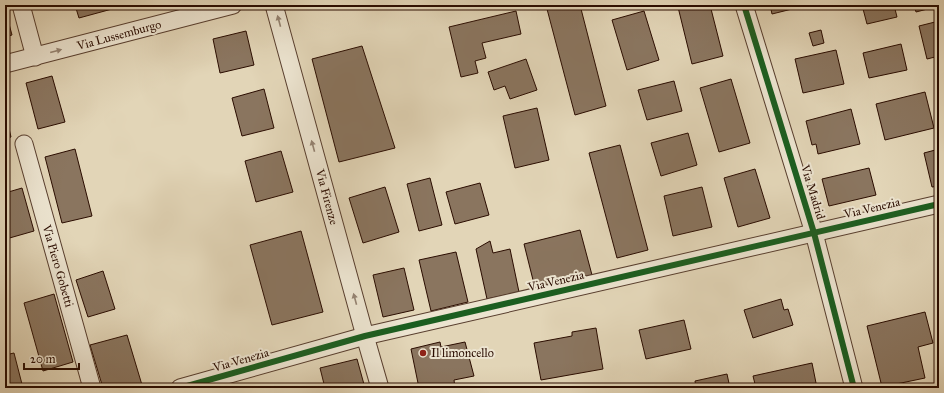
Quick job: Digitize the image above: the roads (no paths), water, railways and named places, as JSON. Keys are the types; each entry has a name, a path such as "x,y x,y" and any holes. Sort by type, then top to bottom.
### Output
{"street":[{"path":"21,5 35,56"},
{"name":"Via Lussemburgo","path":"5,64 233,5"},
{"name":"Via Firenze","path":"274,5 380,388"},
{"name":"Via Madrid","path":"744,5 814,233 854,388"},
{"name":"Via Piero Gobetti","path":"24,144 92,388"},
{"name":"Via Venezia","path":"180,388 365,336 939,204"}],"place":[{"name":"Il limoncello","path":"423,353"}]}
